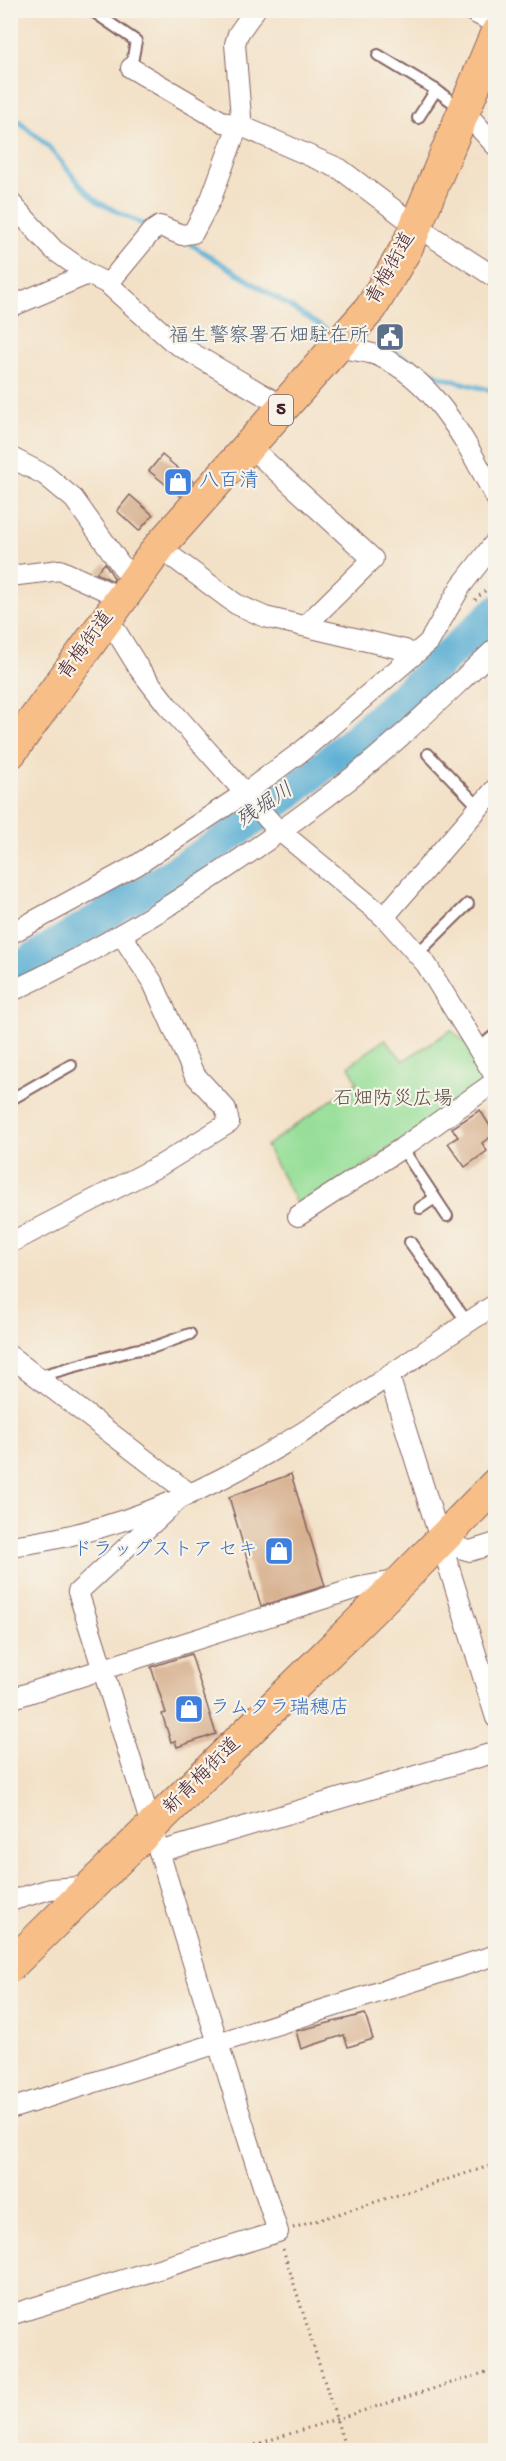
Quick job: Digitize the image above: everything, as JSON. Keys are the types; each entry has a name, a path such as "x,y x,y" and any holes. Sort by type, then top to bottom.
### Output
{"main road":[{"name":"青梅街道","path":"10,753 159,547 338,348 383,290 416,226 495,35"},
{"name":"新青梅街道","path":"10,1966 93,1886 156,1840 495,1484"}],"street":[{"path":"108,284 151,232 160,226 182,235 193,233 211,199 241,117 235,44 238,34 255,10"},
{"path":"470,10 495,35"},
{"path":"131,68 223,122 238,125 340,169 416,226 495,278"},
{"path":"464,111 495,146"},
{"path":"10,202 54,250 88,274 108,284 173,342 284,407"},
{"path":"10,306 88,274"},
{"path":"338,348 379,356 406,372 444,410 495,498"},
{"path":"249,446 373,559 304,626"},
{"path":"10,457 45,475 74,499 121,599 140,669 167,705 277,829 384,917 417,954 444,990 495,1079 402,1148 298,1216"},
{"path":"10,934 137,865 246,794 302,751 429,642 461,586 495,541"},
{"path":"159,547 236,604 265,617 405,650 413,655"},
{"path":"10,576 60,570 121,599"},
{"path":"10,992 121,934 189,894 351,778 495,648"},
{"path":"384,917 495,788"},
{"path":"10,1243 161,1165 229,1123 226,1109 194,1074 153,983 121,934"},
{"path":"10,1546 77,1535 185,1497 228,1477 389,1376 495,1304"},
{"path":"10,1356 185,1497"},
{"path":"389,1376 495,1718"},
{"path":"10,2314 278,2232 216,2044 156,1840 78,1592 185,1497"},
{"path":"439,1542 470,1551 495,1544"},
{"path":"10,1699 360,1587 402,1580"},
{"path":"156,1840 495,1752"},
{"path":"10,1901 50,1889 93,1886"},
{"path":"10,2109 495,1955"}],"lane":[{"path":"91,10 136,41 131,68"},
{"path":"378,55 436,90 464,111"},
{"path":"417,118 436,90"},
{"path":"428,754 479,807"},
{"path":"417,954 468,904"},
{"path":"478,1049 495,1034"},
{"path":"10,1100 71,1065"},
{"path":"402,1148 447,1216"},
{"path":"420,1208 435,1198"},
{"path":"410,1242 467,1322"},
{"path":"36,1377 134,1350 154,1347 190,1334"}],"path":[{"path":"346,2451 278,2232 495,2164"},
{"path":"238,2451 495,2369"}],"green space":[{"name":"石畑防災広場","path":"451,1030 472,1048 490,1079 300,1210 266,1146 357,1082 349,1066 385,1039 403,1061"}],"building":[{"path":"162,455 193,481 180,496 149,471"},
{"path":"130,495 153,515 139,531 117,511"},
{"path":"105,563 114,578 113,581 96,573"},
{"path":"480,1110 495,1134 482,1143 487,1151 465,1167 448,1143 458,1137 452,1128"},
{"path":"291,1474 325,1586 261,1606 229,1497"},
{"path":"191,1654 216,1734 177,1747 175,1741 171,1742 162,1714 166,1713 151,1667"},
{"path":"365,2014 373,2039 348,2047 344,2035 301,2049 296,2031"}],"waterway":[{"path":"10,64 13,116 47,145 83,188 98,202 146,226"},
{"path":"192,245 335,335"},
{"path":"387,349 441,377 496,392"},
{"name":"残堀川","path":"10,970 25,964 189,863 253,820 366,730 496,611"}],"place":[{"name":"福生警察署石畑駐在所","path":"390,337"},
{"name":"八百清","path":"178,482"},
{"name":"ドラッグストア セキ","path":"279,1551"},
{"name":"ラムタラ瑞穂店","path":"189,1709"}]}
